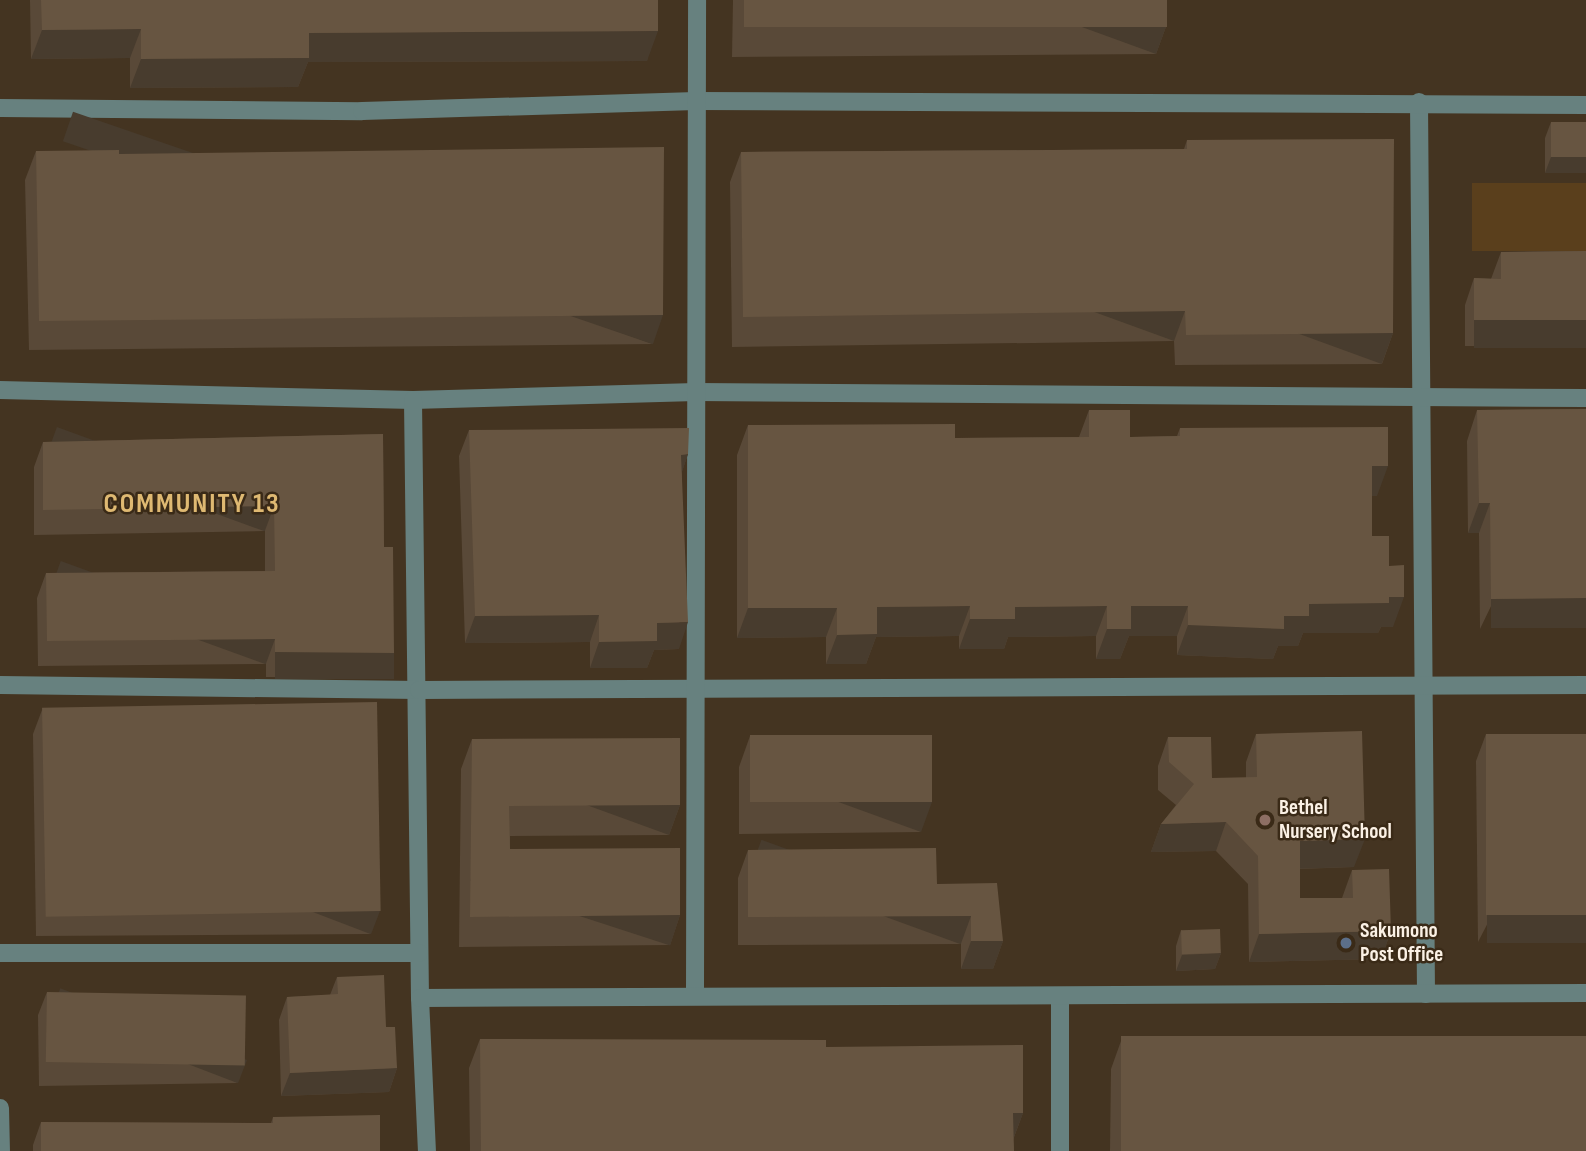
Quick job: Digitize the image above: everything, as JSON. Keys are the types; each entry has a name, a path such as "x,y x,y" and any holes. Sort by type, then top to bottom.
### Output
{"street":[{"path":"695,994 697,0"},
{"path":"0,108 362,111 696,101 1419,102 1586,105"},
{"path":"1419,102 1426,687 1426,994"},
{"path":"0,390 413,400 696,392 1586,398"},
{"path":"413,400 419,690 419,998 427,1151"},
{"path":"0,685 419,690 1586,685"},
{"path":"0,953 419,953"},
{"path":"419,998 695,994 1059,996 1586,993"},
{"path":"1059,996 1060,1151"},
{"path":"0,1108 1,1151"}],"shaded area":[{"path":"1472,183 1586,183 1586,251 1472,251"}],"building":[{"path":"41,0 658,0 658,31 309,33 309,58 141,59 141,29 42,30"},
{"path":"744,0 1167,0 1167,27 744,27"},
{"path":"1551,122 1586,122 1586,157 1551,157"},
{"path":"1394,139 1393,333 1186,335 1185,311 743,317 741,152 1187,149 1187,140"},
{"path":"664,147 663,315 39,321 36,151 119,150 119,154"},
{"path":"1586,251 1586,320 1474,320 1474,278 1501,279 1501,252"},
{"path":"1586,409 1586,598 1491,599 1490,503 1479,503 1477,410"},
{"path":"1089,410 1130,410 1130,437 1180,436 1180,428 1388,427 1388,466 1372,466 1372,536 1389,536 1389,566 1404,565 1404,597 1389,597 1389,603 1309,604 1309,616 1284,616 1284,629 1188,625 1188,606 1131,606 1131,629 1107,629 1107,606 1015,607 1015,619 970,619 970,606 877,607 877,634 837,635 837,608 748,608 748,425 955,424 955,438 1089,437"},
{"path":"689,428 688,454 681,455 688,622 657,623 657,641 599,642 599,615 475,616 469,430"},
{"path":"383,434 384,547 393,547 394,653 275,652 275,639 47,641 46,573 275,571 274,506 43,510 43,442"},
{"path":"377,702 381,911 46,917 42,708"},
{"path":"1362,731 1365,839 1300,841 1300,898 1353,898 1352,870 1389,869 1391,931 1259,934 1258,856 1226,822 1161,824 1194,784 1169,762 1168,737 1211,737 1212,778 1257,777 1256,734"},
{"path":"1486,734 1586,734 1586,915 1486,915"},
{"path":"750,735 932,735 932,802 750,802"},
{"path":"680,738 680,805 509,806 510,849 680,848 680,915 470,917 472,739"},
{"path":"936,848 937,884 997,883 1003,941 971,941 971,916 748,917 748,850"},
{"path":"1220,929 1221,953 1182,954 1181,930"},
{"path":"384,975 386,1027 395,1027 397,1068 290,1073 287,997 338,994 337,977"},
{"path":"47,992 246,995 245,1065 46,1062"},
{"path":"1121,1036 1586,1036 1586,1151 1121,1151"},
{"path":"480,1039 826,1040 826,1047 1023,1045 1023,1113 1013,1113 1014,1151 481,1151"},
{"path":"380,1115 380,1151 41,1151 41,1122 273,1123 273,1117"}],"place":[{"name":"Bethel Nursery School","path":"1265,820"},
{"name":"Sakumono Post Office","path":"1346,943"}],"district":[{"name":"COMMUNITY 13","path":"192,504"}]}
